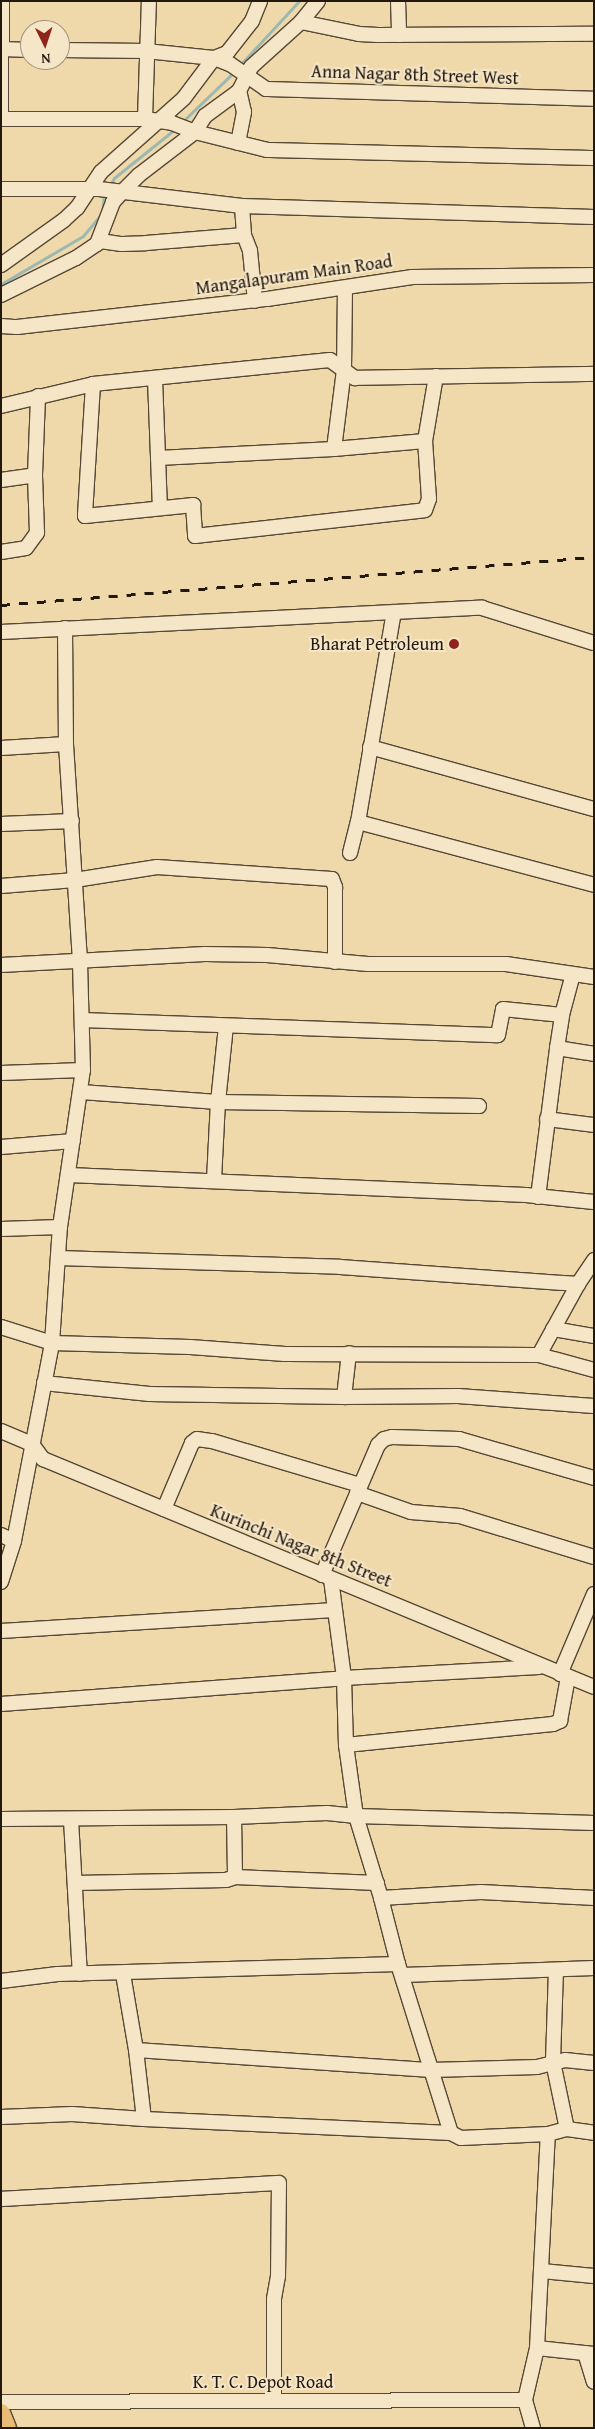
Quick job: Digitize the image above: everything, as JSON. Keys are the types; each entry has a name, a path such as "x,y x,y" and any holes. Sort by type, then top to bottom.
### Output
{"main road":[{"path":"1,2413 7,2428"}],"street":[{"path":"2,1 1,117 159,121 267,150 594,158"},
{"path":"149,1 146,51 159,121"},
{"path":"1,295 76,258 100,240 113,202 106,190 101,172 184,98 214,58 227,53 252,20 260,1"},
{"path":"238,143 244,112 239,92 238,72 251,67 300,22 318,1"},
{"path":"398,1 399,35"},
{"path":"300,22 359,34 594,34"},
{"path":"1,50 20,50"},
{"name":"Anna Nagar 8th Street West","path":"70,50 146,51 214,58 266,89 594,99"},
{"path":"1,265 64,220 77,208 106,190 139,175 205,116 239,92"},
{"path":"1,189 106,190 242,206 594,216"},
{"path":"242,206 244,235 250,251 255,301"},
{"path":"100,240 130,244 244,235"},
{"name":"Mangalapuram Main Road","path":"1,326 17,327 255,301 412,277 594,275"},
{"path":"334,449 344,370 345,288"},
{"path":"1,406 93,384 330,360 355,378 594,374"},
{"path":"93,384 85,516 193,505 195,536 425,510 429,499 425,441 436,376"},
{"path":"155,379 160,507"},
{"path":"1,552 26,548 37,533 35,475 38,396"},
{"path":"158,458 334,449 425,441"},
{"path":"1,480 35,475"},
{"path":"1,632 482,608 594,643"},
{"path":"350,854 358,822 394,612"},
{"path":"1,1582 8,1538 32,1444 52,1343 60,1226 83,1070 80,962 66,744 65,628"},
{"path":"1,748 66,744"},
{"path":"370,747 594,809"},
{"path":"1,824 72,821"},
{"path":"358,822 594,885"},
{"path":"1,886 75,880 157,867 332,879 335,887 335,962"},
{"path":"1,965 205,954 268,955 335,962 506,964 594,977"},
{"path":"538,1197 562,1015 574,974"},
{"path":"82,1020 498,1035 504,1009 562,1015"},
{"path":"214,1180 218,1102 226,1026"},
{"path":"557,1048 594,1054"},
{"path":"1,1074 83,1070"},
{"path":"81,1092 218,1102 479,1106"},
{"path":"547,1119 594,1125"},
{"path":"2,1149 73,1141"},
{"path":"69,1175 214,1180 538,1197 594,1202"},
{"path":"1,1230 60,1226"},
{"path":"58,1258 330,1266 585,1280"},
{"path":"539,1355 553,1329 585,1280 594,1260"},
{"path":"1,1327 52,1343 190,1347 285,1354 539,1355 594,1370"},
{"path":"553,1329 594,1336"},
{"path":"344,1398 349,1353"},
{"path":"44,1383 149,1394 344,1398 458,1396 594,1406"},
{"name":"Kurinchi Nagar 8th Street","path":"1,1431 32,1444 43,1460 594,1687"},
{"path":"451,2133 400,1970 377,1883 356,1816 346,1745 344,1678 327,1577 359,1489 378,1445 384,1439 392,1437 459,1439 594,1478"},
{"path":"164,1509 192,1443 197,1439 204,1439 359,1489 411,1512 460,1516 594,1557"},
{"path":"346,1745 553,1724 560,1721 564,1675 594,1594"},
{"path":"1,1631 334,1610"},
{"path":"1,1704 344,1678 544,1667"},
{"path":"1,1819 71,1820 234,1817 327,1813 356,1816 594,1823"},
{"path":"234,1817 235,1878"},
{"path":"71,1820 80,1974"},
{"path":"75,1883 226,1880 235,1878 377,1883"},
{"path":"381,1898 481,1892 594,1898"},
{"path":"1,1981 80,1974 556,1970 594,1968"},
{"path":"556,1970 553,2062 567,2129"},
{"path":"123,1974 136,2050 144,2119"},
{"path":"136,2050 431,2070 537,2068 553,2062 594,2063"},
{"path":"1,2117 72,2114 451,2133 461,2138 548,2134 567,2129 594,2133"},
{"path":"533,2428 525,2400 537,2348 548,2134"},
{"path":"1,2199 280,2182 278,2276 274,2298 274,2400"},
{"path":"542,2271 594,2276"},
{"path":"537,2348 590,2353 594,2382"},
{"name":"K. T. C. Depot Road","path":"1,2402 525,2400"}],"waterway":[{"path":"240,65 299,1"},
{"path":"181,123 234,72"},
{"path":"109,187 114,178 175,129"},
{"path":"1,284 83,236 102,213 104,194"}],"railway":[{"path":"1,605 594,557"}],"place":[{"name":"Bharat Petroleum","path":"454,644"}]}
